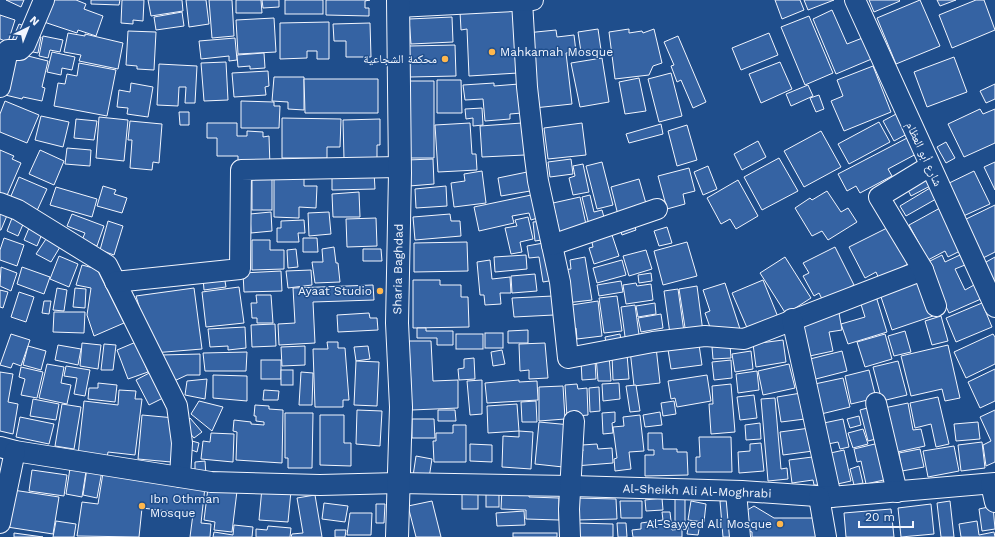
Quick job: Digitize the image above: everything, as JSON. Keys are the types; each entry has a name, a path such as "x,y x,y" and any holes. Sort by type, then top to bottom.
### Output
{"main road":[{"name":"Sharia Baghdad","path":"397,537 401,407 397,323 399,167 398,3"}],"street":[{"path":"0,86 8,50 20,50 25,45 44,0"},
{"path":"398,3 527,0 526,87 538,181 560,282 568,358 653,342 705,336 744,339 792,319 922,270"},
{"name":"شارع أبو العظام","path":"855,0 995,307"},
{"path":"930,166 879,197 922,270 936,306"},
{"path":"115,282 240,269 242,170 399,167"},
{"path":"0,203 18,210 107,265 177,406 182,443 180,477"},
{"path":"552,245 657,209"},
{"path":"792,319 825,497 826,537"},
{"path":"876,403 897,492"},
{"path":"570,537 569,509 572,486 574,421"},
{"path":"0,523 7,449"},
{"name":"Al-Sheikh Ali Al-Moghrabi","path":"7,449 211,482 320,485 398,483 572,486 825,497 897,492 994,490"},
{"path":"736,492 740,537"}],"building":[{"path":"6,0 24,0 21,7"},
{"path":"48,0 76,0 86,4 84,9 103,16 96,36 78,30 77,33 41,21"},
{"path":"91,0 120,0 119,5 91,4"},
{"path":"122,0 144,0 143,21 133,20 133,24 121,23"},
{"path":"148,0 182,0 183,11 151,16"},
{"path":"186,0 206,0 209,24 189,27"},
{"path":"209,0 232,0 234,36 212,38"},
{"path":"236,0 261,0 262,13 236,13"},
{"path":"262,0 279,0 279,7 263,8"},
{"path":"285,0 323,0 323,14 285,14"},
{"path":"326,0 370,0 365,1 365,8 369,8 369,16 326,15"},
{"path":"775,0 800,0 804,10 782,19"},
{"path":"804,0 834,0 808,10"},
{"path":"869,0 899,0 900,1 874,12"},
{"path":"920,0 940,46 896,64 877,18"},
{"path":"937,0 956,0 940,6"},
{"path":"976,0 984,0 995,30 952,48 939,15"},
{"name":"Mahkamah Mosque","path":"514,9 518,73 469,76 467,29 461,30 460,12"},
{"path":"832,10 847,44 865,37 874,58 836,74 813,19"},
{"path":"182,12 184,26 156,30 154,17"},
{"path":"0,15 15,20 8,42 0,39"},
{"path":"809,16 833,73 805,85 781,27"},
{"path":"452,17 453,42 411,44 409,19"},
{"path":"274,18 276,52 238,54 236,20"},
{"path":"329,22 329,59 317,59 317,51 307,51 307,58 280,59 280,23"},
{"path":"370,23 371,57 346,57 346,41 334,41 333,24"},
{"path":"19,24 27,27 19,46 11,43"},
{"path":"598,29 601,50 581,52 578,32"},
{"path":"629,29 629,33 642,31 643,33 654,29 662,63 653,66 649,75 615,79 609,32"},
{"path":"556,30 557,37 574,35 576,52 566,53 572,104 534,108 526,33"},
{"path":"128,31 156,32 154,70 137,69 137,66 126,65"},
{"path":"68,33 85,36 85,34 123,43 118,69 79,61 81,55 64,52"},
{"path":"769,33 778,55 741,70 732,48"},
{"path":"32,36 41,37 38,53 28,51"},
{"path":"43,36 63,40 60,52 50,50 48,58 39,56"},
{"path":"678,36 706,102 693,108 681,80 677,82 671,66 674,65 664,42"},
{"path":"235,38 237,60 229,61 229,56 201,59 199,41"},
{"path":"455,45 456,76 410,77 409,46"},
{"path":"12,52 48,61 42,87 45,88 42,101 23,97 22,99 1,94"},
{"path":"52,52 75,57 72,70 62,68 61,75 47,72"},
{"path":"264,53 265,68 250,69 250,66 238,67 237,55"},
{"path":"954,57 967,92 927,107 914,72"},
{"path":"602,58 609,102 580,107 571,63"},
{"path":"226,62 228,100 204,101 201,63"},
{"path":"780,62 792,89 761,103 749,74"},
{"path":"79,63 116,70 107,116 54,106 58,83 65,84 67,74 77,76"},
{"path":"159,64 197,66 195,103 185,103 186,87 179,87 178,106 157,105"},
{"path":"873,66 891,112 844,131 831,101 843,96 837,80"},
{"path":"268,71 269,86 265,87 266,95 234,97 232,73"},
{"path":"671,73 682,116 659,122 648,79"},
{"path":"274,77 304,77 304,110 288,109 288,102 272,101"},
{"path":"639,78 646,111 625,114 619,82"},
{"path":"304,79 378,79 378,113 305,113"},
{"path":"437,80 461,80 462,113 437,113"},
{"path":"404,81 434,81 434,158 405,158"},
{"path":"131,83 153,87 148,117 127,114 128,108 117,107 119,90 130,92"},
{"path":"494,83 494,86 519,84 522,113 510,114 510,119 485,121 483,99 465,100 463,85"},
{"path":"995,84 995,99 986,103 980,91"},
{"path":"808,85 813,96 791,106 786,94"},
{"path":"819,95 824,109 816,112 810,98"},
{"path":"5,101 39,115 27,143 0,132 0,114"},
{"path":"241,101 274,102 274,106 280,106 279,128 241,128"},
{"path":"482,108 483,125 473,126 473,118 466,119 465,109"},
{"path":"980,109 983,114 995,109 995,143 964,157 948,124"},
{"path":"179,112 189,112 189,125 180,125"},
{"path":"898,113 909,133 894,141 883,121"},
{"path":"41,116 69,122 63,147 35,140"},
{"path":"99,117 128,120 124,161 96,158"},
{"path":"282,118 341,119 340,147 327,147 327,158 282,158"},
{"path":"76,119 97,121 94,140 74,138"},
{"path":"380,119 380,145 377,145 377,158 344,159 343,120"},
{"path":"130,121 162,124 159,163 153,162 152,170 130,168 132,140 128,140"},
{"path":"879,122 890,142 849,164 838,144"},
{"path":"207,123 237,123 237,136 247,136 247,131 263,132 263,137 269,136 270,167 238,167 238,156 217,156 217,138 207,138"},
{"path":"470,123 472,154 476,154 477,170 438,172 435,125"},
{"path":"522,123 525,155 482,157 480,126"},
{"path":"582,123 586,155 548,159 544,128"},
{"path":"661,124 663,134 629,143 626,134"},
{"path":"687,125 697,160 677,166 668,131"},
{"path":"821,131 841,167 804,187 784,151"},
{"path":"909,137 918,153 888,169 892,176 860,193 856,186 847,191 838,174"},
{"path":"758,141 766,157 742,170 734,154"},
{"path":"946,142 955,158 946,163 937,147"},
{"path":"67,148 91,150 90,166 65,164"},
{"path":"0,150 14,156 12,159 21,163 5,200 0,198"},
{"path":"40,150 64,161 54,185 29,174"},
{"path":"779,158 798,191 762,210 744,177"},
{"path":"433,159 434,184 409,186 407,160"},
{"path":"571,159 573,174 550,177 548,162"},
{"path":"602,162 613,205 597,209 586,166"},
{"path":"995,162 995,190 984,167"},
{"path":"583,164 589,192 573,195 569,178 575,176 573,166"},
{"path":"708,166 717,189 703,195 694,172"},
{"path":"689,168 695,191 683,194 685,204 667,209 658,176"},
{"path":"482,171 486,203 454,207 451,183 465,181 464,174"},
{"path":"532,171 536,190 501,196 498,178"},
{"path":"974,171 990,204 959,218 943,186"},
{"path":"274,172 304,172 304,186 317,186 316,208 299,207 299,218 274,217"},
{"path":"374,172 375,189 332,190 332,173"},
{"path":"925,173 932,185 911,196 905,184"},
{"path":"252,174 272,174 272,210 252,210"},
{"path":"19,177 47,189 35,215 8,203"},
{"path":"639,179 647,207 618,215 611,187"},
{"path":"738,180 758,216 736,229 730,219 721,224 707,198"},
{"path":"103,186 116,190 114,194 127,198 122,213 97,206"},
{"path":"446,186 447,206 416,208 415,189"},
{"path":"56,187 97,199 92,217 50,205"},
{"path":"930,188 936,199 906,216 900,206"},
{"path":"827,191 841,212 848,208 857,222 828,240 822,231 812,236 795,208 810,198 812,200"},
{"path":"359,192 360,217 333,217 332,194"},
{"path":"536,194 541,217 531,220 529,213 512,216 514,223 479,231 474,207"},
{"path":"590,195 594,212 602,210 605,221 589,225 582,197"},
{"path":"580,197 587,229 560,235 553,203"},
{"path":"995,205 995,252 979,260 960,222"},
{"path":"940,208 962,250 948,257 945,251 928,260 909,225"},
{"path":"0,210 8,213 1,230 0,230"},
{"path":"271,212 272,231 251,233 250,214"},
{"path":"329,212 331,234 309,236 308,213"},
{"path":"72,214 104,226 97,246 82,240 85,233 67,226"},
{"path":"450,214 451,221 460,221 461,236 415,240 413,217"},
{"path":"528,217 533,239 520,242 522,252 511,254 505,228 517,226 515,220"},
{"path":"12,218 24,222 18,236 7,231"},
{"path":"376,218 377,246 347,247 346,219"},
{"path":"304,220 305,233 298,233 299,242 277,242 277,228 281,228 281,221"},
{"path":"108,221 123,226 114,255 100,250"},
{"path":"545,221 548,239 535,241 533,222"},
{"path":"633,221 636,230 622,235 619,226"},
{"path":"891,226 910,263 879,279 876,272 865,278 849,247"},
{"path":"667,227 672,243 659,246 654,231"},
{"path":"29,228 42,234 37,246 24,240"},
{"path":"611,232 619,256 594,264 589,248 593,247 591,238"},
{"path":"4,238 24,245 17,266 0,260 0,250"},
{"path":"303,238 317,238 318,252 303,252"},
{"path":"46,239 60,247 51,262 36,254"},
{"path":"252,240 270,240 270,250 284,250 284,269 252,270"},
{"path":"467,242 468,271 414,272 414,243"},
{"path":"549,242 555,280 543,282 539,257 529,258 527,246"},
{"path":"687,242 697,276 663,285 654,251"},
{"path":"334,247 336,263 338,263 340,282 315,283 312,262 323,262 322,249"},
{"path":"835,247 854,285 823,301 819,293 814,296 803,276 809,273 803,263"},
{"path":"296,249 298,267 288,268 287,250"},
{"path":"363,249 381,249 382,261 363,261"},
{"path":"646,250 652,269 629,276 623,256"},
{"path":"526,255 527,269 495,272 494,257"},
{"path":"942,255 945,262 960,255 965,265 955,269 965,290 974,285 981,299 949,313 926,263"},
{"path":"59,256 78,264 69,287 50,279"},
{"path":"585,257 592,300 566,303 561,270 571,269 570,260"},
{"path":"785,257 811,298 786,314 760,273"},
{"path":"995,257 995,295 979,266"},
{"path":"490,260 492,279 510,277 511,293 500,293 501,304 485,305 484,295 480,295 477,262"},
{"path":"622,260 626,275 597,283 593,268"},
{"path":"82,265 97,269 124,323 94,336 87,315 91,288 76,285"},
{"path":"1,267 17,273 11,291 0,286"},
{"path":"22,267 50,277 44,294 17,284"},
{"path":"311,270 312,285 288,288 286,271"},
{"path":"281,271 282,291 244,292 243,273"},
{"path":"651,273 652,281 639,283 638,275"},
{"path":"535,274 537,291 512,293 511,276"},
{"path":"224,275 226,287 204,290 203,278"},
{"path":"413,280 440,280 440,285 461,285 461,297 468,297 469,327 413,328"},
{"path":"763,280 778,317 748,330 732,293"},
{"path":"921,280 933,316 892,330 880,294"},
{"path":"621,281 623,292 599,296 597,285"},
{"path":"636,283 637,286 651,284 653,300 626,304 623,285"},
{"path":"725,283 741,332 712,333 705,313 710,311 703,290"},
{"path":"373,285 374,300 313,302 315,343 279,345 278,324 295,323 293,288"},
{"path":"697,286 703,332 686,334 679,289"},
{"path":"239,287 244,323 206,327 202,292"},
{"path":"57,288 67,290 64,311 53,310"},
{"path":"75,288 86,289 85,308 73,307"},
{"path":"194,288 202,349 153,353 136,296"},
{"path":"678,289 684,332 670,334 664,291"},
{"path":"0,290 8,292 3,308 0,307"},
{"path":"19,292 34,297 26,322 11,317"},
{"path":"875,293 887,332 848,344 841,324 865,317 859,298"},
{"path":"256,295 271,295 273,323 257,323 257,318 252,318 251,303 257,303"},
{"path":"553,296 554,315 514,317 512,298"},
{"path":"617,296 622,331 604,333 599,298"},
{"path":"44,301 51,301 49,314 42,313"},
{"path":"598,301 602,336 577,339 576,328 568,329 565,306"},
{"path":"655,303 656,314 638,317 636,306"},
{"path":"982,303 992,327 956,342 946,318"},
{"path":"635,305 640,342 626,344 621,307"},
{"path":"54,312 85,312 84,333 53,332"},
{"path":"369,313 370,318 377,318 378,330 338,332 337,315"},
{"path":"839,313 842,330 829,332 833,351 805,357 798,321"},
{"path":"661,314 663,328 641,332 638,318"},
{"path":"941,316 948,341 932,345 925,321"},
{"path":"275,324 276,346 252,347 251,325"},
{"path":"245,327 246,348 228,350 228,346 210,347 208,329"},
{"path":"417,328 426,328 426,331 453,331 453,345 437,345 437,338 417,338"},
{"path":"528,330 528,343 508,343 508,331"},
{"path":"905,331 911,352 894,356 888,336"},
{"path":"485,333 503,333 503,348 485,348"},
{"path":"11,334 30,340 21,366 13,363 11,368 0,365"},
{"path":"456,334 483,334 483,349 456,349"},
{"path":"620,334 622,346 607,349 605,337"},
{"path":"885,334 892,359 865,367 857,342"},
{"path":"993,334 995,337 995,364 966,378 954,352"},
{"path":"698,338 702,365 671,369 667,343"},
{"path":"783,340 786,362 756,367 753,344"},
{"path":"409,341 431,341 433,381 458,380 458,408 412,410"},
{"path":"136,342 148,372 128,379 117,350"},
{"path":"327,342 338,342 338,348 345,348 349,400 343,400 343,407 315,407 313,349 328,349"},
{"path":"82,343 101,345 98,369 80,366"},
{"path":"545,343 548,378 529,379 529,370 520,371 519,344"},
{"path":"104,344 116,345 113,370 101,370"},
{"path":"58,345 81,349 78,365 55,360"},
{"path":"730,345 731,358 713,359 712,347"},
{"path":"948,345 960,398 945,401 942,389 911,396 901,356"},
{"path":"28,346 46,351 41,370 23,365"},
{"path":"305,346 305,365 282,366 281,347"},
{"path":"368,346 370,359 356,361 354,347"},
{"path":"656,347 660,383 634,386 630,350"},
{"path":"502,350 505,364 493,366 491,352"},
{"path":"751,351 753,369 735,372 732,354"},
{"path":"842,351 847,371 812,380 806,360"},
{"path":"247,352 246,371 205,371 203,353"},
{"path":"200,354 200,375 187,375 172,382 161,355"},
{"path":"627,354 629,379 613,380 612,355"},
{"path":"609,355 611,381 598,381 596,356"},
{"path":"474,358 475,379 459,380 458,369 464,368 464,359"},
{"path":"261,360 281,360 281,379 261,379"},
{"path":"595,360 596,379 582,380 581,361"},
{"path":"731,360 732,378 714,380 712,362"},
{"path":"356,361 379,362 377,406 354,405"},
{"path":"898,361 907,395 882,401 873,367"},
{"path":"47,364 64,367 61,383 71,385 67,404 39,398"},
{"path":"789,364 795,388 763,395 758,371"},
{"path":"66,366 90,370 85,396 74,394 77,378 64,376"},
{"path":"21,367 43,372 37,398 21,395 25,379 19,377"},
{"path":"995,369 995,401 980,408 968,382"},
{"path":"281,370 293,370 293,385 281,385"},
{"path":"869,370 876,398 851,404 845,376"},
{"path":"153,371 167,396 149,405 136,380"},
{"path":"757,371 759,390 738,393 736,374"},
{"path":"0,372 13,374 8,402 18,404 13,434 0,431"},
{"path":"301,372 313,373 312,405 299,405"},
{"path":"213,375 247,376 247,401 213,398"},
{"path":"707,375 711,401 677,407 675,398 671,399 668,381"},
{"path":"843,378 850,407 817,415 810,385"},
{"path":"207,379 205,399 185,395 187,381"},
{"path":"482,380 482,414 470,415 467,381"},
{"path":"519,380 519,382 537,381 538,400 487,403 485,383"},
{"path":"98,383 117,385 115,402 88,399 89,388 98,388"},
{"path":"619,383 620,399 603,401 602,384"},
{"path":"577,384 578,389 587,388 588,415 567,417 565,385"},
{"path":"731,384 735,432 711,434 709,404 713,404 712,386"},
{"path":"636,385 640,411 630,412 626,386"},
{"path":"563,386 565,419 539,421 539,387"},
{"path":"599,387 600,411 590,412 589,388"},
{"path":"119,390 136,391 135,399 142,399 135,455 108,452 107,458 78,455 84,401 118,405"},
{"path":"264,390 279,391 278,400 263,400"},
{"path":"801,393 805,419 781,422 777,397"},
{"path":"754,395 757,418 740,420 737,397"},
{"path":"938,397 949,444 936,447 931,424 915,428 910,403"},
{"path":"775,398 781,469 787,468 788,479 768,481 761,399"},
{"path":"33,399 59,404 56,420 30,416"},
{"path":"199,401 223,407 212,431 191,414"},
{"path":"536,401 537,422 522,422 521,402"},
{"path":"674,401 676,414 663,416 661,403"},
{"path":"908,403 913,430 921,429 925,446 893,453 884,408"},
{"path":"62,404 81,407 74,449 55,446"},
{"path":"517,404 519,431 488,433 487,406"},
{"path":"255,405 269,406 269,409 283,410 282,463 236,460 237,432 233,431 234,420 264,425 264,422 256,421 256,416 254,416"},
{"path":"871,407 880,438 868,441 860,410"},
{"path":"357,410 382,411 380,446 356,444"},
{"path":"438,410 455,410 456,421 438,421"},
{"path":"995,410 995,462 986,466 983,445 991,441 980,417"},
{"path":"615,412 615,422 612,423 613,433 603,434 602,413"},
{"path":"660,412 662,425 645,427 643,415"},
{"path":"285,413 313,413 312,468 288,468 288,458 285,458"},
{"path":"142,415 175,418 171,462 138,459"},
{"path":"320,415 344,415 344,443 351,443 351,466 320,465"},
{"path":"640,415 644,451 629,452 631,469 615,471 614,459 617,458 613,427 624,426 623,417"},
{"path":"859,416 861,425 850,428 847,419"},
{"path":"20,417 54,424 49,444 16,437"},
{"path":"190,418 202,432 194,438 182,424"},
{"path":"412,419 434,419 435,438 412,438"},
{"path":"843,419 849,447 840,449 838,442 823,445 819,424"},
{"path":"539,422 571,425 563,467 535,464"},
{"path":"978,422 980,439 956,441 954,424"},
{"path":"760,423 761,439 746,440 745,425"},
{"path":"453,425 466,425 466,462 434,462 433,441 436,441 436,433 453,433"},
{"path":"810,428 813,451 783,455 780,432"},
{"path":"863,429 868,444 853,448 848,433"},
{"path":"519,431 533,432 531,469 502,467 503,436 519,437"},
{"path":"211,433 234,434 233,462 201,459 203,441 210,442"},
{"path":"648,433 662,433 663,449 677,449 677,452 687,452 688,475 645,476 645,455 654,455 654,450 648,450"},
{"path":"699,437 731,437 732,472 696,472 696,457 700,457"},
{"path":"192,441 199,443 197,452 189,449"},
{"path":"982,442 985,468 961,471 958,445"},
{"path":"761,443 764,471 739,473 738,452 750,451 750,444"},
{"path":"879,443 888,479 866,484 861,461 857,462 854,449"},
{"path":"470,444 492,445 492,462 470,461"},
{"path":"597,444 598,449 612,448 613,463 575,466 574,452 583,451 582,445"},
{"path":"954,446 959,471 928,477 923,451"},
{"path":"920,449 924,467 902,471 899,453"},
{"path":"844,450 851,481 833,485 826,454"},
{"path":"416,456 432,459 429,478 413,476"},
{"path":"820,456 820,485 814,485 813,480 792,483 789,460"},
{"path":"205,461 206,475 195,475 195,462"},
{"path":"71,462 87,465 82,497 66,494"},
{"path":"859,466 863,483 854,485 850,469"},
{"path":"87,468 102,471 97,498 83,495"},
{"path":"32,470 67,475 64,496 29,491"},
{"name":"Ibn Othman Mosque","path":"103,473 205,487 201,523 211,524 210,537 190,537 193,514 142,508 139,537 77,536 82,502 98,504"},
{"path":"208,488 237,491 232,532 214,530 215,522 204,520"},
{"path":"262,488 291,491 288,522 259,520"},
{"path":"462,488 478,488 478,509 462,509"},
{"path":"486,488 499,488 499,507 486,507"},
{"path":"502,489 529,489 529,497 559,498 559,520 526,519 526,510 501,509"},
{"path":"13,490 59,497 53,534 7,527"},
{"path":"315,495 322,537 291,537 292,534 303,533 297,498"},
{"path":"575,498 616,499 617,519 576,520"},
{"path":"662,498 663,510 646,511 645,500"},
{"path":"675,498 685,498 685,527 675,527"},
{"path":"732,500 735,537 723,537 720,501"},
{"path":"432,501 441,537 416,537 408,506"},
{"path":"620,501 642,501 642,518 621,518"},
{"path":"691,501 706,504 704,522 688,520"},
{"path":"950,501 954,537 941,537 937,503"},
{"path":"324,503 348,506 345,522 322,519"},
{"path":"376,504 385,504 384,523 376,523"},
{"path":"931,504 934,534 901,537 898,508"},
{"name":"Al-Sayyed Ali Mosque","path":"754,506 774,518 814,518 817,537 752,537 752,532 747,530 744,512"},
{"path":"993,506 995,529 982,531 979,509"},
{"path":"891,509 894,537 846,537 844,513"},
{"path":"524,511 525,525 497,526 496,513"},
{"path":"662,512 670,512 672,530 682,529 682,537 633,537 632,530 641,529 641,523 663,520"},
{"path":"350,513 372,513 371,535 347,535"},
{"path":"56,521 76,524 74,537 53,537"},
{"path":"977,521 979,535 994,532 995,537 961,537 959,524"},
{"path":"575,523 613,524 613,537 573,537"},
{"path":"617,523 626,523 627,537 618,537"},
{"path":"689,523 700,524 698,535 687,534"},
{"path":"234,525 253,527 252,537 213,537 214,532 233,535"},
{"path":"268,526 291,528 290,537 256,537 256,529 267,530"},
{"path":"335,530 346,530 345,537 335,537"},
{"path":"14,533 43,537 14,537"},
{"path":"513,533 557,533 557,537 513,537"}],"place":[{"name":"Mahkamah Mosque","path":"492,52"},
{"name":"محكمة الشجاعية","path":"445,59"},
{"name":"Ayaat Studio","path":"380,291"},
{"name":"Ibn Othman Mosque","path":"142,506"},
{"name":"Al-Sayyed Ali Mosque","path":"780,524"}]}
